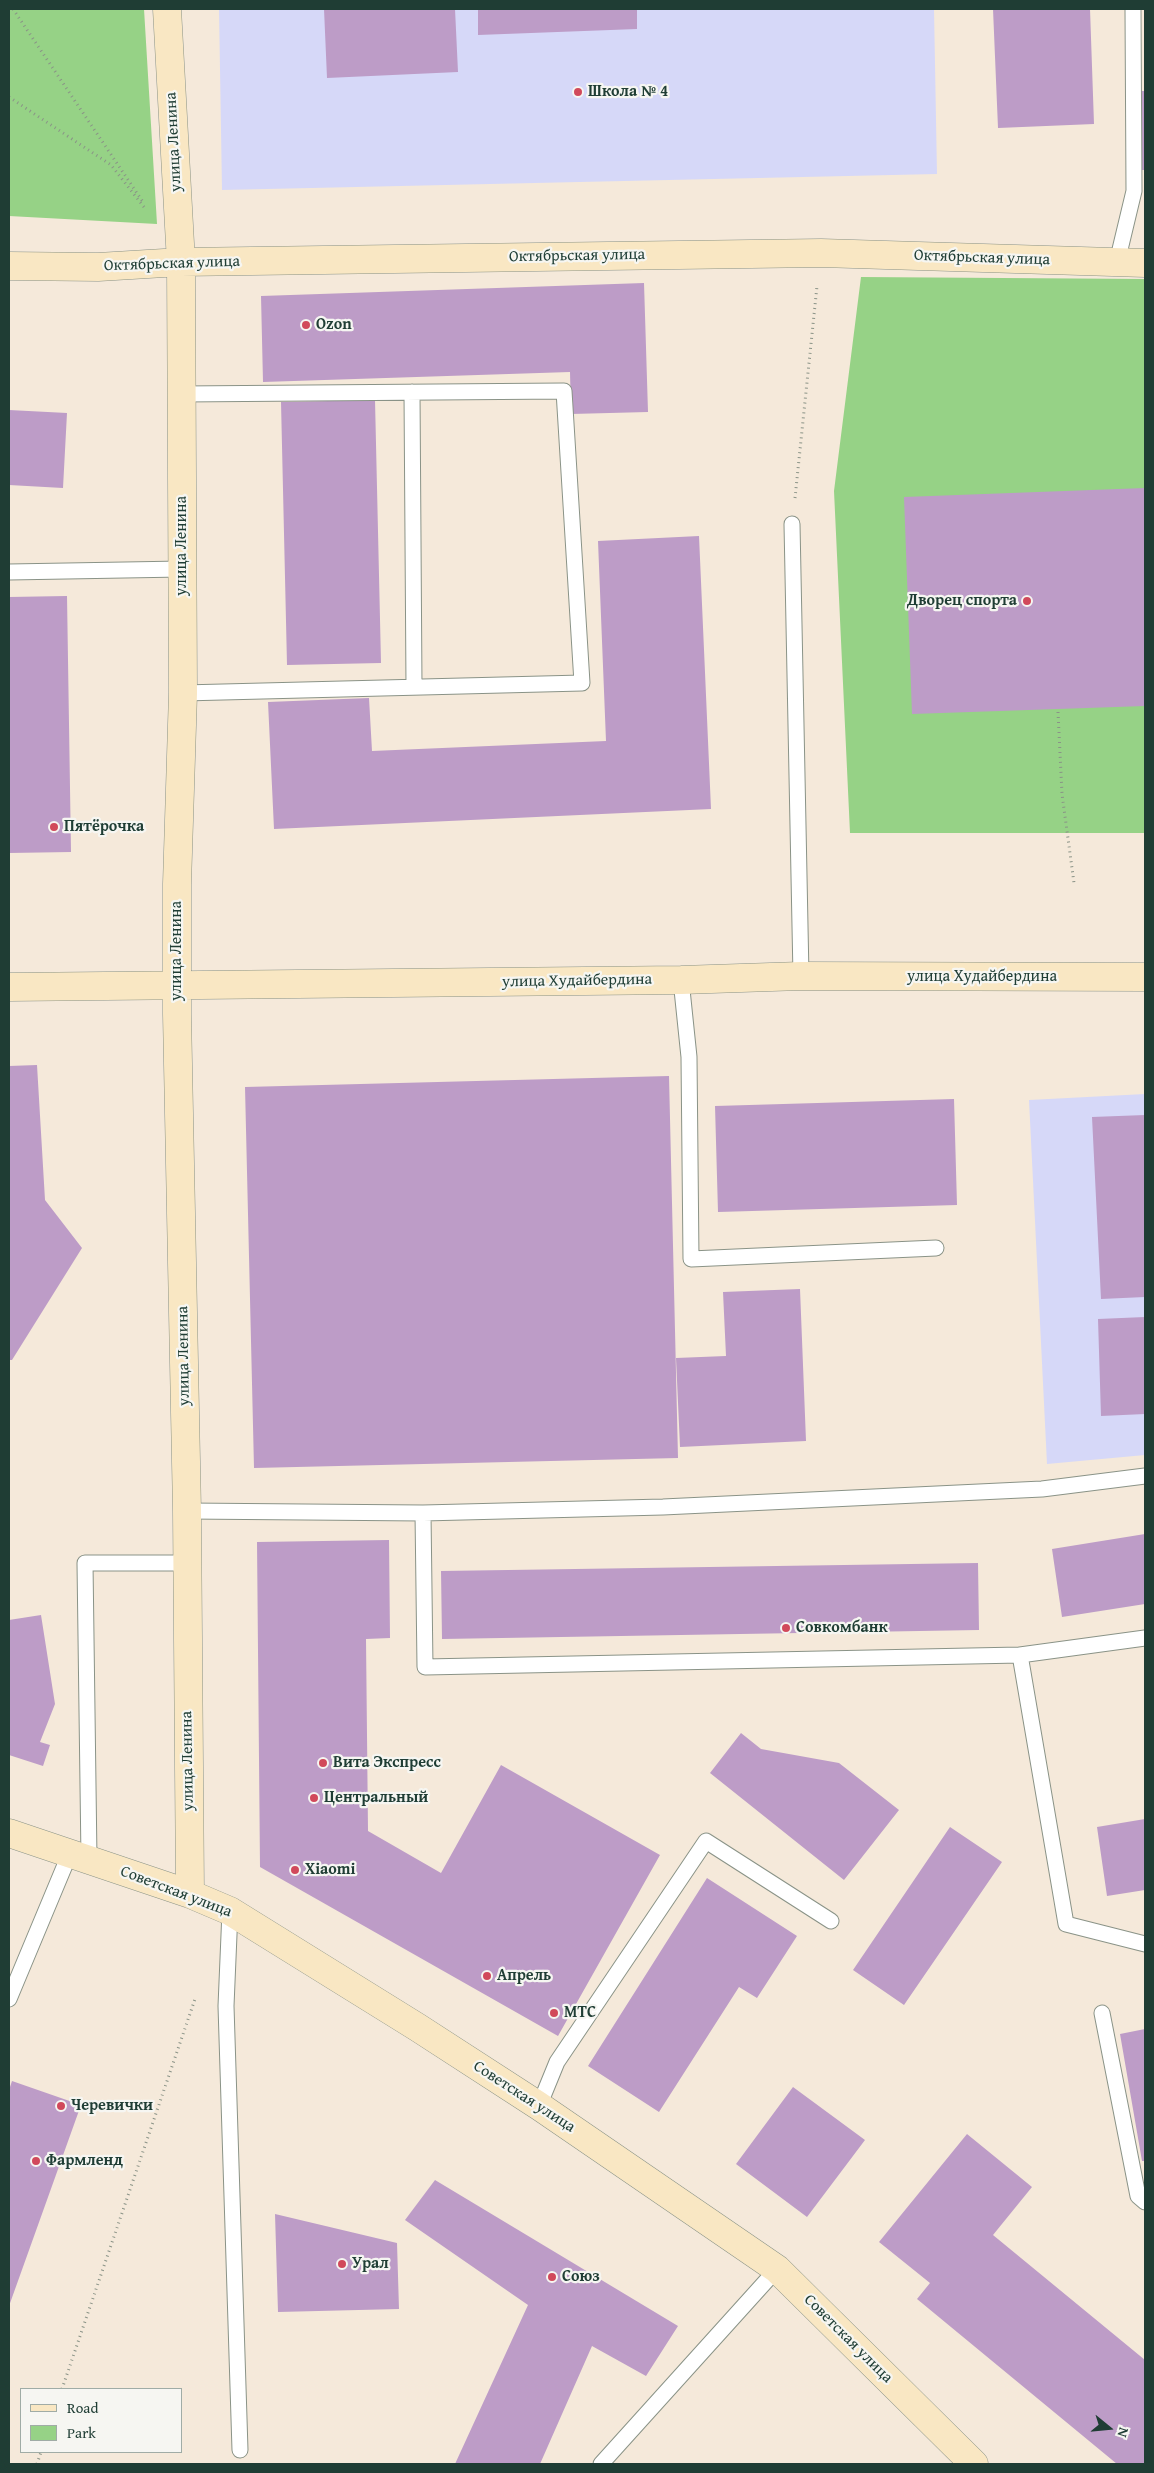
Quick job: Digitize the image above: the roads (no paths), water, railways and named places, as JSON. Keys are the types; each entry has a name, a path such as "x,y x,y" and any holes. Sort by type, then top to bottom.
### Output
{"street":[{"name":"улица Ленина","path":"167,9 181,262 183,693 177,884 187,1512 190,1894"},
{"name":"Октябрьская улица","path":"9,266 98,268 181,262 820,253 1145,262"},
{"name":"улица Худайбердина","path":"9,987 178,987 681,980 801,976 1145,977"},
{"name":"Советская улица","path":"9,1833 190,1894 230,1912 409,2022 539,2106 778,2269 974,2464"}],"lane":[{"path":"1117,262 1134,191 1137,13"},
{"path":"181,394 564,390 582,683 183,693"},
{"path":"412,392 414,687"},
{"path":"792,524 801,976"},
{"path":"9,572 182,569"},
{"path":"681,980 689,1058 691,1258 936,1248"},
{"path":"187,1512 423,1513 663,1507 1042,1490 1145,1476"},
{"path":"423,1513 425,1666 1020,1656 1145,1638"},
{"path":"9,1999 80,1856 85,1564 186,1563"},
{"path":"1020,1656 1066,1924 1145,1944"},
{"path":"539,2106 556,2062 706,1841 831,1921"},
{"path":"230,1912 226,2006 240,2450"},
{"path":"1102,2013 1138,2196 1145,2202"},
{"path":"602,2464 778,2269"}],"place":[{"name":"Школа № 4","path":"578,92"},
{"name":"Ozon","path":"306,325"},
{"name":"Дворец спорта","path":"1027,601"},
{"name":"Пятёрочка","path":"54,827"},
{"name":"Совкомбанк","path":"786,1628"},
{"name":"Вита Экспресс","path":"323,1763"},
{"name":"Центральный","path":"314,1798"},
{"name":"Xiaomi","path":"295,1870"},
{"name":"Апрель","path":"487,1976"},
{"name":"МТС","path":"554,2013"},
{"name":"Черевички","path":"61,2106"},
{"name":"Фармленд","path":"36,2161"},
{"name":"Урал","path":"342,2264"},
{"name":"Союз","path":"552,2277"}]}
